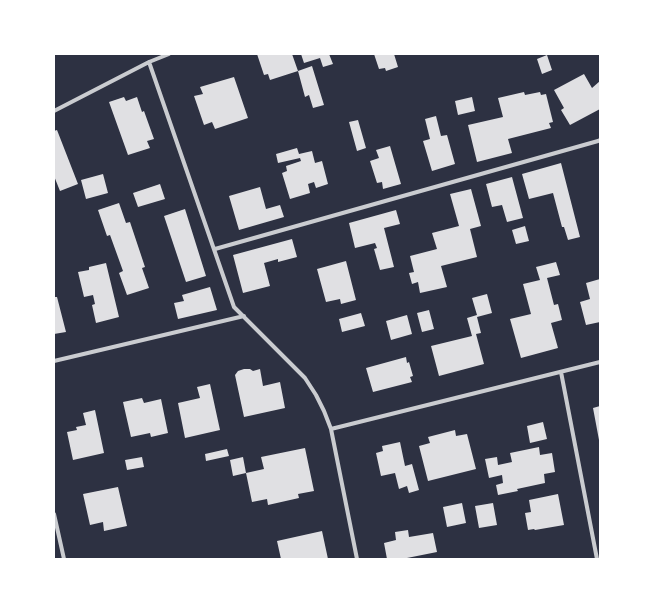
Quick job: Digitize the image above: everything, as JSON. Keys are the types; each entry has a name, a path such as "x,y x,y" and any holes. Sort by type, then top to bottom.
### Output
{"street":[{"path":"54,111 149,62 169,54"},
{"path":"149,62 234,307 305,378 324,411 331,429 357,559"},
{"path":"215,249 600,140"},
{"path":"54,361 244,316"},
{"path":"331,429 600,362"},
{"path":"561,372 597,559"},
{"path":"54,514 64,559"}],"building":[{"path":"257,54 292,54 298,71 270,80 268,74 264,75"},
{"path":"301,54 329,54 333,64 323,67 320,58 304,63"},
{"path":"374,54 394,54 398,67 386,71 385,68 379,69"},
{"path":"547,55 552,70 542,74 537,59"},
{"path":"312,66 324,105 313,108 309,95 305,97 298,71"},
{"path":"584,74 592,88 600,81 600,109 570,125 561,110 564,108 554,90"},
{"path":"234,77 248,118 215,129 212,122 204,125 194,96 203,94 200,87"},
{"path":"524,92 525,95 540,92 541,95 546,94 553,122 549,123 551,128 508,139 512,153 477,162 468,125 503,117 498,98"},
{"path":"124,97 126,101 137,97 142,112 144,111 154,139 147,141 150,148 128,155 109,102"},
{"path":"472,97 475,111 458,115 455,101"},
{"path":"436,116 441,136 447,135 455,164 432,171 423,141 430,139 425,119"},
{"path":"358,120 366,148 357,151 349,122"},
{"path":"57,130 78,184 60,191 54,176 54,131"},
{"path":"390,146 401,184 383,189 382,182 377,183 370,161 379,158 376,150"},
{"path":"297,148 299,154 312,151 315,163 322,161 328,184 316,188 314,182 308,184 310,193 290,199 282,173 287,171 286,166 301,161 300,158 278,163 276,154"},
{"path":"561,163 580,237 568,240 564,227 562,227 553,193 529,199 522,174"},
{"path":"103,174 108,193 86,199 81,180"},
{"path":"512,177 523,218 507,222 502,205 492,207 486,184"},
{"path":"160,184 165,199 138,207 133,193"},
{"path":"260,187 266,209 280,205 284,217 239,230 229,196"},
{"path":"471,189 481,226 470,229 477,257 441,266 447,287 420,293 418,282 412,284 409,273 414,272 410,256 437,249 432,233 459,226 450,194"},
{"path":"119,203 126,223 130,222 145,267 142,268 149,288 127,295 119,273 123,271 110,235 107,236 98,210"},
{"path":"185,209 206,276 186,282 164,216"},
{"path":"396,210 400,224 384,228 394,267 380,270 374,249 377,248 375,243 355,248 349,223"},
{"path":"525,226 529,241 516,244 512,230"},
{"path":"292,239 297,257 278,262 278,259 264,263 270,286 243,293 233,255"},
{"path":"346,261 356,300 341,304 340,299 326,302 317,269"},
{"path":"556,262 560,275 547,278 554,305 558,304 562,320 551,323 558,348 521,358 510,319 531,314 523,284 540,280 536,267"},
{"path":"106,263 119,317 96,323 92,305 95,304 93,295 84,297 78,272 89,270 89,267"},
{"path":"600,279 600,322 586,325 580,302 590,299 586,283"},
{"path":"210,287 217,310 178,319 174,303 184,301 182,295"},
{"path":"487,294 492,313 477,317 481,333 476,334 484,364 439,376 431,346 472,336 467,318 477,315 472,298"},
{"path":"54,297 57,297 66,332 54,334"},
{"path":"429,310 434,329 422,332 417,313"},
{"path":"361,313 365,326 342,332 339,319"},
{"path":"407,315 412,334 391,340 386,321"},
{"path":"406,357 413,376 410,377 412,382 373,392 366,368"},
{"path":"250,369 253,371 260,369 263,386 280,382 285,408 244,417 235,375 238,371"},
{"path":"210,384 220,430 185,438 178,403 200,398 197,387"},
{"path":"142,398 144,403 161,399 168,433 151,437 150,433 131,437 123,402"},
{"path":"600,406 600,440 599,440 593,408"},
{"path":"95,410 104,453 73,460 67,432 77,430 76,427 86,425 83,413"},
{"path":"543,422 547,439 530,443 527,426"},
{"path":"455,430 456,436 467,434 476,469 428,481 419,446 430,443 428,437"},
{"path":"400,442 405,466 412,464 419,490 409,493 407,486 399,489 395,473 381,476 376,453 383,451 382,446"},
{"path":"539,447 540,455 552,453 555,472 544,474 545,483 498,495 496,485 503,483 502,475 489,478 485,459 497,457 498,465 512,462 510,453"},
{"path":"305,448 314,491 298,494 299,498 268,505 267,499 252,502 246,473 264,469 261,457"},
{"path":"227,449 229,456 206,461 205,454"},
{"path":"142,457 144,467 127,470 125,460"},
{"path":"243,457 246,473 233,476 230,460"},
{"path":"118,487 127,526 104,531 103,522 90,525 83,494"},
{"path":"558,494 564,525 528,530 525,513 531,512 529,500"},
{"path":"462,503 466,523 447,527 443,507"},
{"path":"493,503 497,525 479,528 475,506"},
{"path":"408,530 409,537 433,533 437,552 402,559 387,559 384,543 396,540 395,532"},
{"path":"322,531 328,559 281,559 277,541"}]}
